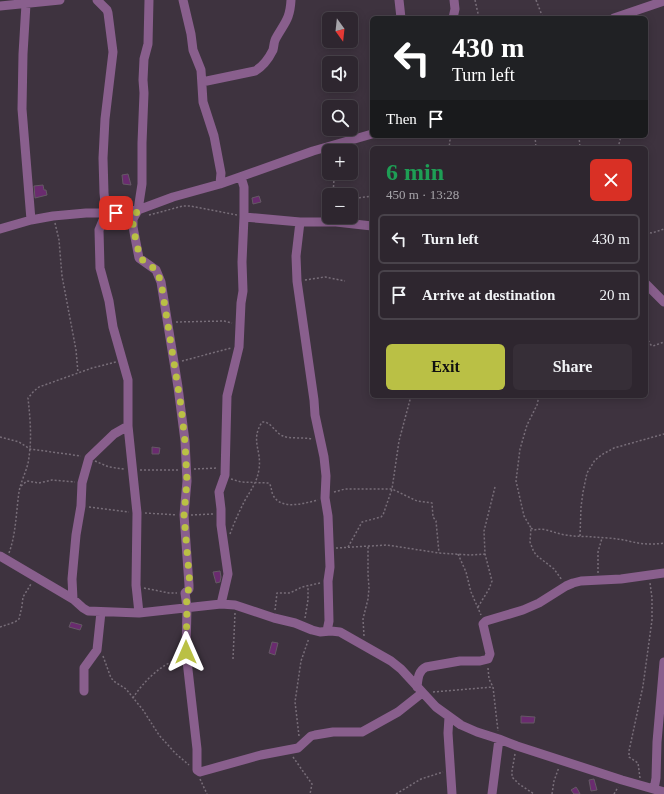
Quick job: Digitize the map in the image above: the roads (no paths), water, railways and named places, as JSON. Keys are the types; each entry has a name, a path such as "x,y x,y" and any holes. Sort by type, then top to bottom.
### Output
{"street":[{"path":"0,6 60,0"},
{"path":"97,0 108,13 113,52 104,135 103,186 106,213 99,230 100,268 109,301 113,327 124,361 128,380 128,426 137,513 136,585 139,613"},
{"path":"149,0 148,44 144,59 143,80 144,94 141,149 142,184 138,210 133,219 133,227 140,258 156,270 161,282 181,406 187,481 184,515 190,586 186,593 187,656 197,749 197,771 200,772 261,755 290,750 301,746 311,736 315,735 333,732 362,732 398,712 420,690 420,673 422,669 426,667 488,659 490,654 484,623 494,618 539,603 566,586 581,581 621,579 664,573"},
{"path":"183,0 192,34 193,50 201,70 203,102 213,131 221,173 220,184"},
{"path":"202,82 259,69 272,51 277,37 291,12 291,0"},
{"path":"399,0 401,16"},
{"path":"454,0 455,10 454,16"},
{"path":"620,16 664,0"},
{"path":"26,4 22,109 31,220"},
{"path":"0,229 31,220 53,216 138,210 173,197 241,177 313,151 370,135"},
{"path":"221,604 228,574 219,492 225,475 227,396 239,347 243,291 242,262 244,187 241,177"},
{"path":"244,216 300,222 336,222 370,226"},
{"path":"300,222 296,256 297,281 315,415 322,445 326,476 325,498 328,516 328,548 330,567 328,581 329,621 327,631"},
{"path":"648,286 664,302"},
{"path":"73,599 72,580 74,558 82,506 82,483 88,458 114,434 128,426"},
{"path":"4,558 73,599 88,611 139,613 221,604 235,605 312,630 320,632 340,632 391,661 401,669 436,707 461,725 517,746 664,792"},
{"path":"84,691 84,668 96,653 101,612"},
{"path":"654,789 664,662"},
{"path":"449,717 448,733 452,794"},
{"path":"492,794 499,739"}]}
